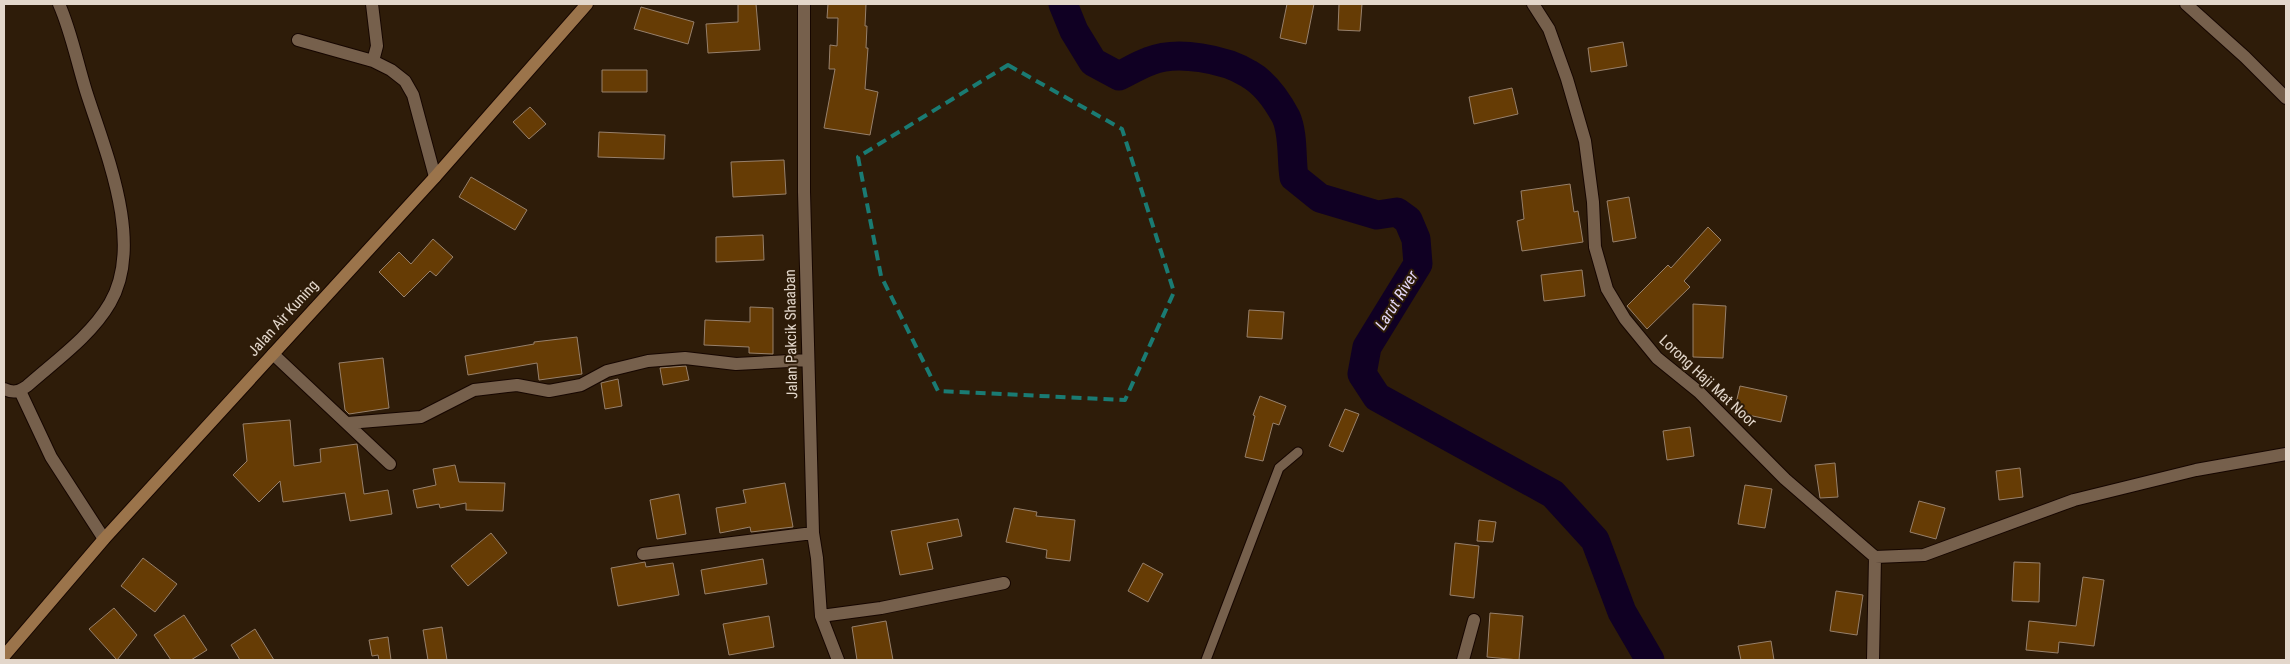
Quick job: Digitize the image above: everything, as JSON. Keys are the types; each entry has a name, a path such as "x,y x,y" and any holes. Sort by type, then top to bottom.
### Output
{"main road":[{"name":"Jalan Air Kuning","path":"4,656 104,539 435,176 587,4"}],"street":[{"path":"4,390 11,392 20,391 89,330 110,303 122,267 124,240 118,196 59,4"},
{"path":"372,4 377,46 373,61"},
{"name":"Jalan Pakcik Shaaban","path":"804,4 804,192 813,533 818,558 821,616 838,660"},
{"name":"Lorong Haji Mat Noor","path":"1533,4 1549,29 1568,79 1585,141 1593,202 1595,247 1607,288 1624,319 1657,358 1699,392 1785,479 1875,557"},
{"path":"2186,4 2286,98"},
{"path":"298,40 373,61 391,70 405,81 414,95 435,176"},
{"path":"273,354 390,464"},
{"path":"348,423 421,417 474,390 517,385 549,391 581,385 607,371 648,361 685,358 736,364 808,360"},
{"path":"20,391 51,457 104,539"},
{"path":"1873,660 1875,557 1924,555 2074,500 2196,470 2286,454"},
{"path":"643,554 813,533"},
{"path":"821,616 881,608 1004,583"},
{"path":"1463,660 1474,620"}],"lane":[{"path":"1206,660 1279,468 1298,452"}],"highlighted area":[{"path":"1008,65 1122,129 1174,292 1125,400 938,391 881,276 858,157"}],"building":[{"path":"738,4 756,4 760,50 708,53 706,24 738,22"},
{"path":"828,4 866,4 866,48 868,48 865,89 878,92 870,135 824,128 835,69 829,69 830,45 837,46 838,18 827,18"},
{"path":"1287,4 1314,4 1306,44 1280,38"},
{"path":"1339,4 1362,4 1360,31 1338,30"},
{"path":"641,7 694,22 688,44 634,29"},
{"path":"1623,42 1627,66 1591,72 1588,48"},
{"path":"602,70 647,70 647,92 602,92"},
{"path":"1512,88 1518,114 1474,124 1469,97"},
{"path":"530,107 546,124 529,139 513,122"},
{"path":"599,132 665,135 664,159 598,157"},
{"path":"784,160 786,194 733,197 731,162"},
{"path":"471,177 527,210 515,230 459,197"},
{"path":"1570,184 1574,212 1578,211 1583,242 1522,251 1517,221 1524,219 1521,191"},
{"path":"1629,197 1636,238 1613,242 1607,201"},
{"path":"1708,227 1721,240 1684,281 1690,287 1647,329 1627,306 1668,265 1671,268"},
{"path":"763,235 764,260 716,262 716,237"},
{"path":"433,239 453,257 436,276 430,271 404,297 379,272 399,252 411,264"},
{"path":"1582,270 1585,296 1544,301 1541,275"},
{"path":"1693,304 1726,306 1723,358 1693,357"},
{"path":"750,307 773,308 773,354 749,353 749,347 704,345 705,320 750,322"},
{"path":"1249,310 1284,312 1282,339 1247,337"},
{"path":"577,337 582,374 539,380 537,363 468,375 465,356 534,344 534,342"},
{"path":"383,358 389,408 349,414 345,410 339,363"},
{"path":"686,366 689,380 663,385 660,368"},
{"path":"618,379 622,406 605,409 601,383"},
{"path":"1740,386 1787,396 1781,422 1734,412"},
{"path":"1260,396 1286,406 1279,425 1273,423 1263,461 1245,457 1255,416 1253,415"},
{"path":"1345,409 1359,414 1343,452 1329,446"},
{"path":"290,420 294,466 321,462 320,449 357,444 364,494 388,490 392,514 350,521 345,493 283,502 280,481 259,502 233,475 247,461 243,424"},
{"path":"1690,427 1694,456 1667,460 1663,431"},
{"path":"1835,463 1838,497 1820,498 1815,465"},
{"path":"455,465 459,482 505,483 503,511 466,510 466,503 440,508 439,504 417,508 413,490 436,485 433,469"},
{"path":"2020,468 2023,497 1999,500 1996,471"},
{"path":"785,483 793,527 751,532 750,527 720,533 716,508 746,503 743,490"},
{"path":"1745,485 1772,489 1765,528 1738,524"},
{"path":"679,494 686,534 657,539 650,500"},
{"path":"1919,501 1945,508 1936,539 1910,532"},
{"path":"1014,508 1037,512 1036,516 1075,520 1070,561 1046,558 1047,550 1006,542"},
{"path":"958,519 962,536 927,543 933,569 900,575 891,531"},
{"path":"1479,520 1496,522 1493,542 1477,541"},
{"path":"491,533 507,553 468,586 451,566"},
{"path":"1455,543 1479,546 1474,598 1450,595"},
{"path":"143,558 177,584 155,612 121,586"},
{"path":"763,559 767,584 705,594 701,570"},
{"path":"645,562 646,567 673,563 679,595 618,606 611,568"},
{"path":"2014,562 2040,563 2039,602 2012,601"},
{"path":"1143,563 1163,574 1148,602 1128,591"},
{"path":"2083,577 2104,580 2094,646 2059,642 2058,653 2026,650 2029,621 2076,626"},
{"path":"1836,591 1863,595 1857,635 1830,631"},
{"path":"114,608 137,635 117,660 89,629"},
{"path":"1490,613 1523,616 1519,660 1487,657"},
{"path":"184,615 207,650 191,660 171,660 154,635"},
{"path":"769,616 774,647 729,655 723,624"},
{"path":"886,621 893,660 857,660 852,627"},
{"path":"442,627 447,660 428,660 423,630"},
{"path":"255,629 274,660 240,660 231,645"},
{"path":"388,637 391,660 379,660 378,655 372,656 369,640"},
{"path":"1771,641 1774,660 1741,660 1738,646"}],"waterway":[{"name":"Larut River","path":"1063,4 1074,31 1093,62 1119,76 1150,61 1173,56 1214,60 1249,74 1270,93 1286,117 1289,124 1294,177 1320,198 1377,215 1397,212 1408,220 1416,239 1418,264 1367,347 1362,374 1377,397 1553,494 1595,540 1622,612 1650,660"}]}
